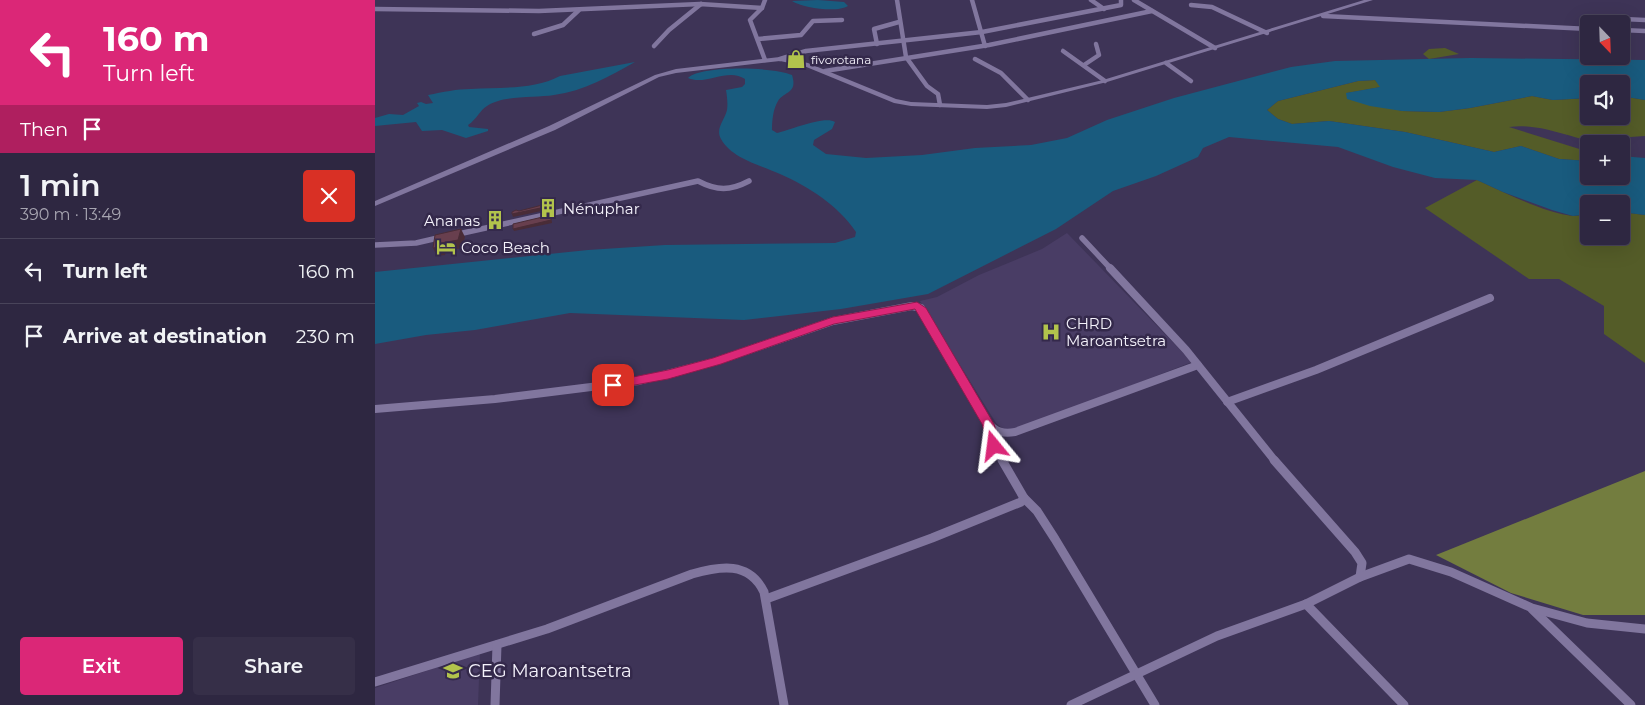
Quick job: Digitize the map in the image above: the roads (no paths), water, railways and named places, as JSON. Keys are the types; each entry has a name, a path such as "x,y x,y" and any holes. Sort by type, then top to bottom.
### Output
{"main road":[{"path":"375,204 552,128 657,76 676,71 780,59 806,64 825,71 894,101 987,107 1028,100 1105,81 1323,16 1370,0"}],"street":[{"path":"765,0 762,8 750,20 765,60"},
{"path":"897,0 906,58 927,86 938,94 940,105"},
{"path":"972,0 985,46"},
{"path":"1091,0 1103,9"},
{"path":"780,59 806,51 982,32 1041,22 1135,1 1215,48"},
{"path":"375,9 579,10 702,2 762,8"},
{"path":"654,46 669,30 702,2"},
{"path":"1191,5 1212,7 1267,33"},
{"path":"534,34 562,26 579,10"},
{"path":"825,71 985,46 1152,11"},
{"path":"1041,22 1038,19 1045,15"},
{"path":"1323,16 1580,29"},
{"path":"1630,19 1645,20"},
{"path":"758,39 801,35 813,21 842,20"},
{"path":"877,44 874,29 899,22"},
{"path":"954,27 956,35"},
{"path":"1630,30 1645,31"},
{"path":"801,35 806,51"},
{"path":"1084,64 1099,55 1096,44"},
{"path":"1063,51 1084,64 1105,81"},
{"path":"975,59 981,65 992,68 1003,76 1028,100"},
{"path":"1166,63 1191,81"},
{"path":"375,245 416,243 698,181 714,190 731,191 749,181"},
{"path":"1082,238 1154,314 1198,365 1288,477 1355,552 1362,563 1360,578"},
{"path":"1227,402 1316,370 1490,298"},
{"path":"375,409 495,399 639,381 717,361 833,320 917,306 921,308 988,424 994,446 1024,498 1037,511 1055,539 1155,705"},
{"path":"988,424 998,433 1015,432 1198,365"},
{"path":"766,599 1012,507 1024,498"},
{"path":"1071,705 1217,636 1306,604 1360,578 1409,559 1451,572 1532,608 1587,623 1645,629"},
{"path":"375,682 571,620 637,592 715,568 736,569 753,576 761,584 766,599 784,705"},
{"path":"1306,604 1405,705"},
{"path":"1532,608 1631,705"},
{"path":"495,705 497,644"}],"water":[{"path":"792,1 844,2 848,6 836,9 820,9 797,4"},
{"path":"1471,58 1580,59 1580,65 1630,65 1630,60 1645,60 1645,100 1630,98 1630,75 1580,75 1580,98 1553,100 1532,96 1439,112 1402,111 1370,106 1347,99 1346,93 1380,87 1375,80 1358,81 1278,101 1267,110 1278,119 1292,124 1329,121 1405,132 1494,152 1521,146 1559,159 1580,160 1580,185 1630,185 1630,157 1645,158 1645,215 1630,213 1630,195 1580,195 1580,215 1573,216 1503,192 1477,180 1435,178 1393,167 1338,147 1229,137 1203,148 1198,157 1156,176 1113,191 1056,229 928,294 841,309 744,320 570,313 475,330 426,335 375,344 375,272 588,250 665,245 835,243 855,237 856,232 849,222 832,205 791,179 748,161 732,152 721,139 719,131 727,108 726,90 742,87 745,84 745,79 731,75 702,80 688,78 696,74 723,69 755,69 771,70 792,75 792,89 778,101 775,108 772,130 777,133 830,120 835,122 832,129 814,140 813,145 826,154 866,158 1031,145 1067,138 1107,120 1174,98 1291,67 1335,61"},
{"path":"635,62 606,78 576,90 554,95 510,98 494,102 468,125 469,127 488,129 488,131 466,138 442,130 422,131 416,122 375,126 375,118 389,114 403,115 419,106 417,103 433,103 428,95 460,90 528,86 560,76"}],"place":[{"name":"fivorotana","path":"796,59"},
{"name":"Nénuphar","path":"548,208"},
{"name":"Ananas","path":"495,220"},
{"name":"Coco Beach","path":"446,247"},
{"name":"CHRD Maroantsetra","path":"1051,332"},
{"name":"CEG Maroantsetra","path":"453,671"}]}
